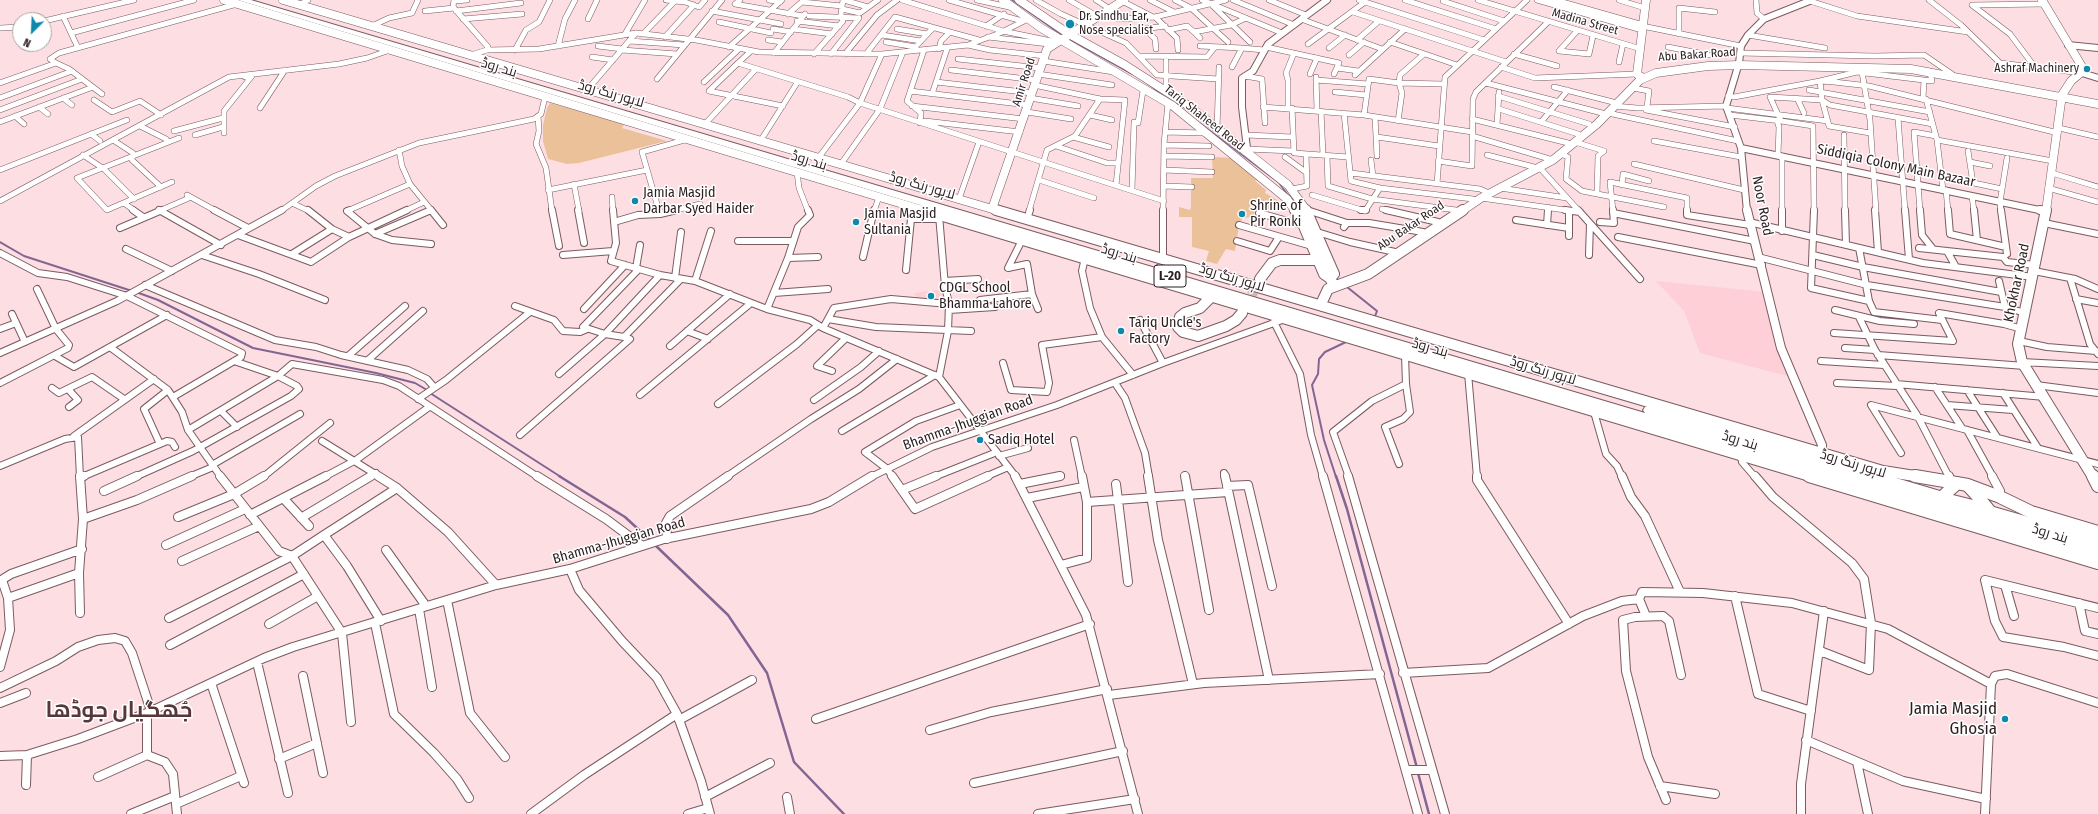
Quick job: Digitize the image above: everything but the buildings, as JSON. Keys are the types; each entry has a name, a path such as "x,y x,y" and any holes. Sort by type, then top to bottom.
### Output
{"highway":[{"name":"لاہور رنگ روڈ","path":"261,0 2098,542"},
{"name":"لاہور رنگ روڈ","path":"240,2 2098,552"},
{"path":"1943,496 1959,483 1989,510"}],"main road":[{"name":"بند روڈ","path":"224,0 240,2 390,50 797,172 940,217 1085,258 2098,563"},
{"name":"بند روڈ","path":"283,0 1896,474 1959,483 2000,497 2031,512 2098,532"},
{"name":"Tariq Shaheed Road","path":"1003,0 1025,20 1058,41 1118,72 1168,102 1287,199 1296,209 1324,274 1332,282"},
{"name":"Tariq Shaheed Road","path":"1019,0 1069,34 1166,90 1245,149 1292,189 1307,210 1317,232 1334,274 1332,282"},
{"path":"1550,0 1642,28"},
{"path":"1640,75 1642,28 1646,0"},
{"name":"Amir Road","path":"992,209 1020,132 1034,86 1058,41 1123,1"},
{"path":"2043,2 2068,45 2083,67 2082,73"},
{"name":"Abu Bakar Road","path":"1739,64 1885,67 1930,73 2062,96"},
{"name":"Abu Bakar Road","path":"1551,159 1605,113 1640,75 1679,66 1739,64 1883,65 1910,67 2098,103"},
{"name":"Khokhar Road","path":"2082,73 2071,80 2062,96 2044,223 2019,340 2023,364 2085,461 2098,486"},
{"name":"Abu Bakar Road","path":"1614,104 1633,88 1640,75"},
{"name":"Abu Bakar Road","path":"1332,282 1368,274 1381,266 1482,195 1500,188 1561,154 1589,124 1605,113"},
{"path":"1232,154 1245,149"},
{"name":"Abu Bakar Road","path":"1362,275 1456,210 1482,195 1537,168"},
{"path":"1260,279 1266,268 1272,263 1280,260 1318,260"},
{"path":"1321,304 1332,282"},
{"path":"1212,296 1200,308 1185,313 1180,317 1178,327 1184,332 1198,336 1226,326 1236,320 1242,313"}],"street":[{"path":"52,19 134,0"},
{"path":"71,33 194,0"},
{"path":"298,5 308,0"},
{"path":"372,26 389,18 412,13 418,0"},
{"path":"467,0 454,1 455,10 488,47 487,50"},
{"path":"515,50 526,30 538,22 550,0"},
{"path":"558,46 565,19 575,0"},
{"path":"588,19 597,0"},
{"path":"625,34 645,0"},
{"path":"666,0 686,1 699,7 705,0"},
{"path":"657,79 722,0"},
{"path":"740,0 735,4 839,26"},
{"path":"769,0 781,1"},
{"path":"843,4 860,13 877,0"},
{"path":"845,54 876,15 897,0"},
{"path":"902,0 1003,31 1058,41"},
{"path":"977,0 1013,8"},
{"path":"1036,0 1126,43 1141,56 1157,75 1218,79"},
{"path":"1069,0 1099,16 1120,19 1154,17 1226,0"},
{"path":"1096,0 1110,9"},
{"path":"1150,0 1174,12"},
{"path":"1175,0 1191,8 1212,29 1228,42"},
{"path":"1202,0 1282,33"},
{"path":"1233,0 1294,25"},
{"path":"1268,0 1328,30 1382,49"},
{"path":"1327,0 1282,33 1265,49 1253,71 1242,78 1241,87 1246,135 1245,149 1293,151 1294,153 1348,157"},
{"path":"1359,0 1484,40"},
{"path":"1405,0 1496,29"},
{"name":"Madina Street","path":"1478,0 1593,36 1641,49"},
{"path":"1437,184 1443,84 1445,77 1527,0"},
{"path":"1537,0 1642,28 1690,36 1741,49 1875,56 1924,55 1952,74"},
{"path":"1619,0 1645,8"},
{"path":"1756,0 1757,13 1764,19"},
{"path":"1726,107 1728,96 1739,64 1741,49 1748,35 1764,19 1811,0 1857,16 1968,32"},
{"path":"1929,0 1968,32 2000,63 2082,73 2098,78"},
{"path":"643,34 674,1"},
{"path":"729,47 781,1"},
{"path":"788,15 803,1 868,7"},
{"path":"951,1 1002,16 1025,20"},
{"path":"1123,1 1154,17 1167,28 1177,38 1178,50"},
{"path":"1434,9 1444,1 1504,21"},
{"path":"102,94 72,71 50,59 78,48 240,2"},
{"path":"1308,44 1365,2"},
{"path":"2034,66 2010,34 1972,5 2008,2 2043,2"},
{"path":"425,11 455,10 521,3"},
{"path":"814,54 843,21 843,4"},
{"path":"1210,4 1250,42"},
{"path":"665,37 694,5"},
{"path":"938,11 943,8"},
{"path":"986,26 1013,8"},
{"path":"1679,34 1679,8 1715,12"},
{"path":"712,11 761,19 781,24"},
{"path":"1353,12 1506,62"},
{"path":"463,19 522,14"},
{"path":"788,15 805,14 804,18"},
{"path":"63,16 78,48"},
{"path":"866,54 895,17 979,40"},
{"path":"774,53 792,30 804,18 859,18 831,54"},
{"path":"1194,32 1231,25 1246,18"},
{"path":"1120,19 1132,38"},
{"path":"471,55 487,50 515,50 558,46 636,33 689,39 751,51 774,53 882,54 968,45 1003,31 1025,20"},
{"path":"1357,40 1379,21"},
{"path":"719,22 772,31 792,30 832,34"},
{"path":"1438,161 1472,166 1473,99 1486,82 1548,22"},
{"path":"1108,34 1145,28 1186,26 1200,38"},
{"path":"0,28 12,27"},
{"path":"912,52 933,28"},
{"path":"1145,28 1155,39 1156,49"},
{"path":"897,29 927,34"},
{"path":"1337,68 1357,73 1405,29"},
{"path":"1577,31 1559,51 1589,54 1593,36"},
{"path":"939,49 941,41 950,32"},
{"path":"588,89 636,33"},
{"path":"882,35 921,41"},
{"path":"1329,48 1345,35"},
{"path":"1748,35 1825,48"},
{"path":"1687,51 1690,36"},
{"path":"987,37 1058,41"},
{"path":"768,40 782,42"},
{"path":"630,41 684,45"},
{"path":"886,42 916,47"},
{"path":"1349,55 1364,42"},
{"path":"1390,42 1457,65"},
{"path":"1619,62 1623,44"},
{"path":"968,45 990,50 1071,119"},
{"path":"2068,45 2098,48"},
{"path":"598,46 622,50 677,54"},
{"path":"1200,46 1265,49 1339,62 1334,74"},
{"path":"1141,56 1207,58 1215,47"},
{"path":"1668,47 1709,55"},
{"path":"932,94 947,48"},
{"path":"1232,68 1242,48"},
{"path":"704,82 739,49"},
{"path":"0,201 229,77 350,62 390,50"},
{"path":"920,122 921,113 907,101 924,50"},
{"path":"751,51 708,91 782,106"},
{"path":"841,164 880,109 903,52"},
{"path":"1293,151 1288,80 1286,73 1294,53"},
{"path":"819,157 860,103 882,54"},
{"path":"1398,121 1402,93 1399,83 1400,75 1424,54"},
{"path":"1514,54 1557,66"},
{"path":"592,57 613,60"},
{"path":"1310,74 1317,58"},
{"path":"958,59 1034,86 1078,106"},
{"path":"1166,61 1166,90"},
{"path":"0,83 56,63"},
{"path":"738,63 1164,201"},
{"path":"1217,128 1219,66"},
{"path":"1501,67 1535,78 1640,75"},
{"path":"260,108 285,70"},
{"path":"705,124 756,70"},
{"path":"951,70 1100,99 1108,98 1125,100 1116,185"},
{"path":"0,98 72,71"},
{"path":"912,106 1118,72"},
{"path":"1728,96 1734,97 1862,72 1932,81 1930,73"},
{"path":"1862,72 1867,100 1870,133 1878,252"},
{"path":"195,135 224,130 224,111 252,76 225,79"},
{"path":"1245,76 1262,79 1265,122"},
{"path":"1368,84 1316,78 1328,186 1372,198 1456,210"},
{"path":"0,110 82,79"},
{"path":"1364,115 1369,80 1399,83 1443,84"},
{"path":"1924,80 1924,99 1930,112 1937,138 1950,234 2006,247"},
{"path":"1820,81 1864,86 2058,131 2098,137"},
{"path":"1820,81 1822,100 1829,126 1870,133"},
{"path":"936,82 1034,86 1112,86"},
{"path":"1486,82 1558,102 1739,144"},
{"path":"761,140 797,83"},
{"path":"910,92 932,94 1034,86"},
{"path":"0,122 93,87"},
{"path":"1497,125 1499,109 1498,96 1502,87"},
{"path":"1554,87 1614,104 1735,127"},
{"path":"1633,88 1649,91 1647,107"},
{"path":"1132,190 1134,122 1138,123 1144,91 1147,89"},
{"path":"1541,122 1568,90"},
{"path":"1809,90 1930,112"},
{"path":"1335,92 1366,95"},
{"path":"1498,96 1589,124"},
{"path":"544,97 540,114 538,116 539,131 536,144 546,168 548,190 558,246"},
{"path":"1782,231 1780,127 1778,114 1770,97 1822,100 1830,105 1933,124"},
{"path":"63,98 72,106"},
{"path":"1797,98 1804,113"},
{"path":"1027,219 1048,150 1073,137 1100,99"},
{"path":"94,100 112,112 140,101 161,115"},
{"path":"1163,258 1164,145 1168,102"},
{"path":"1263,106 1364,115 1440,127 1472,134 1551,159"},
{"path":"39,107 48,114"},
{"path":"1637,108 1726,107 1828,121"},
{"name":"Noor Road","path":"1726,107 1735,127 1739,144 1744,190 1750,223 1758,257 1762,265 1781,348 1822,445 1822,452"},
{"path":"1499,109 1541,122 1575,139 1604,150 1598,156 1597,194"},
{"path":"1344,113 1351,180 1380,188 1425,193 1482,195 1580,212"},
{"path":"119,114 127,120 166,139 168,142"},
{"path":"1090,115 1112,120"},
{"path":"1730,115 1813,126 1814,255 1811,288 1870,301"},
{"path":"15,116 24,124"},
{"path":"0,353 129,295 221,245 248,228 278,213 316,186 335,176 399,150 419,144 512,125 538,116"},
{"path":"1375,117 1377,156"},
{"path":"174,131 223,118"},
{"path":"1898,118 1909,259"},
{"path":"1472,119 1575,139"},
{"path":"0,170 127,120"},
{"path":"920,122 1020,132"},
{"path":"1165,132 1205,133"},
{"path":"1933,249 1922,235 1914,132 2053,161"},
{"path":"91,134 100,141"},
{"path":"1246,135 1292,137"},
{"path":"1844,135 1843,169 1846,245"},
{"path":"1073,137 1110,147"},
{"path":"1376,137 1439,146"},
{"path":"172,182 107,210 78,179 80,176 179,138"},
{"path":"660,214 642,152 688,139"},
{"path":"113,140 134,155"},
{"path":"1654,140 1741,157"},
{"path":"959,199 979,142"},
{"name":"Siddiqia Colony Main Bazaar","path":"1739,144 1780,156 2045,211"},
{"path":"1164,145 1209,146"},
{"path":"1056,146 1107,163 1118,163"},
{"path":"399,150 402,166 410,184 443,225"},
{"path":"1968,151 1973,183"},
{"path":"1292,189 1307,186 1306,154"},
{"path":"1487,154 1537,168 1580,212 1640,279"},
{"path":"1561,154 1568,157 1566,179 1582,191 1664,207"},
{"path":"83,155 101,168 134,198"},
{"path":"134,155 132,160 161,187"},
{"path":"1164,156 1212,158"},
{"path":"1285,157 1307,173"},
{"path":"2007,158 2000,202 2008,254"},
{"path":"1372,160 1373,176"},
{"path":"1970,162 1990,166"},
{"path":"1634,164 1744,190"},
{"path":"548,190 647,170"},
{"path":"1164,170 1212,172"},
{"path":"767,309 788,258 798,227 810,215 799,188 797,172"},
{"path":"1350,173 1480,189 1482,195"},
{"path":"2052,173 2098,187"},
{"path":"1622,185 1622,174 1649,181"},
{"path":"1941,176 2002,188"},
{"path":"1038,180 1094,198"},
{"path":"1600,222 1614,223 1610,182 1687,198 1687,215 1750,223 1909,259 1956,266 2034,271 2070,278 2098,290"},
{"path":"1426,183 1426,205"},
{"path":"410,184 347,211 375,234 392,240 431,244"},
{"path":"574,184 584,243"},
{"path":"1164,186 1192,187"},
{"path":"1312,195 1365,211 1372,198 1380,188"},
{"path":"1500,188 1567,198"},
{"path":"2048,188 2098,202"},
{"path":"1972,196 1977,240"},
{"path":"120,228 188,197 248,228"},
{"path":"612,197 616,243 610,261 660,275 695,281 767,309 821,326 937,376 1020,484 1090,624 1138,814"},
{"path":"862,257 870,222 879,197"},
{"path":"238,235 311,262 349,237 424,202"},
{"path":"124,203 143,217"},
{"path":"292,203 307,209 332,229 349,237"},
{"path":"614,222 638,215 660,214 700,204"},
{"path":"1547,225 1548,207"},
{"path":"1382,209 1438,222"},
{"path":"159,210 221,245"},
{"path":"375,234 431,210"},
{"path":"1307,210 1346,225 1369,223 1423,232"},
{"path":"1569,211 1570,236"},
{"path":"1259,213 1302,225"},
{"path":"1613,213 1755,241"},
{"path":"842,431 937,376 948,331 949,307 945,281 940,217 911,220 906,270"},
{"path":"1516,220 1569,228"},
{"path":"2044,223 2098,234"},
{"path":"1589,255 1590,224"},
{"path":"1239,225 1312,246"},
{"path":"292,254 332,229"},
{"path":"695,281 711,231"},
{"path":"624,337 678,279 681,232"},
{"path":"1317,232 1350,242 1395,252"},
{"path":"1237,241 1270,251 1279,237"},
{"path":"1618,237 1762,265"},
{"path":"1022,240 1008,268 1027,264 1032,294 1038,310"},
{"path":"738,241 793,241"},
{"path":"520,435 630,339 605,334 583,327 638,268 640,246"},
{"path":"1859,248 1870,301 1874,312 1942,320"},
{"path":"1919,248 2003,257 2007,262 2034,271"},
{"path":"126,249 172,271"},
{"path":"562,255 613,251"},
{"path":"1947,251 1956,266"},
{"path":"0,253 38,273 67,277 129,295 242,353 241,357 173,397"},
{"path":"202,255 259,274 325,300"},
{"path":"1814,255 1863,267 2001,292"},
{"path":"788,258 818,257"},
{"path":"1758,257 1867,285 2005,308 2025,313"},
{"path":"1085,258 1082,271 1090,308 1102,337 1133,375"},
{"path":"584,309 625,265"},
{"path":"559,374 605,334 660,275"},
{"path":"2070,278 2090,344 2097,353"},
{"path":"945,281 978,279"},
{"path":"1999,281 2005,308"},
{"path":"144,286 275,340 316,347 419,374 427,379 434,387"},
{"path":"0,383 65,351 69,345 56,329 37,289"},
{"path":"774,293 828,290"},
{"path":"670,346 730,294"},
{"path":"980,308 980,300 1032,294"},
{"path":"718,404 821,326 828,319 834,308 891,299 949,307 995,307"},
{"path":"2076,299 2098,303"},
{"path":"640,395 751,303"},
{"path":"348,356 405,306"},
{"path":"515,306 554,320 563,331 580,332 587,329"},
{"path":"1258,310 1271,323 1300,374 1311,435 1380,674 1418,814"},
{"path":"1834,310 1859,317 1914,324"},
{"path":"368,360 423,311"},
{"path":"421,397 446,380 530,312"},
{"path":"12,314 25,342"},
{"path":"1834,333 1953,341 1939,314 2004,324 2022,329"},
{"path":"55,356 74,367 167,315"},
{"path":"1859,317 1884,365 1959,483"},
{"path":"828,319 876,327 971,331"},
{"name":"Bhamma-Jhuggian Road","path":"0,756 27,754 78,739 149,712 256,662 293,647 423,607 496,585 570,569 666,539 811,509 829,502 886,468 932,447 1115,383 1163,363 1285,319"},
{"path":"1140,320 1163,363"},
{"path":"0,329 16,323"},
{"path":"687,332 708,339"},
{"path":"1003,363 1011,390 1047,392 1049,383 1042,345 1102,337"},
{"path":"832,371 817,366 846,338"},
{"path":"2019,340 2047,347 2097,353"},
{"path":"110,347 168,390 182,412 188,430 199,447 248,512 280,551 292,556 342,633 351,722"},
{"path":"1845,348 1877,353 2023,364 2098,366"},
{"path":"814,400 861,367 878,351"},
{"path":"1399,464 1385,427 1403,419 1410,412 1406,384 1405,355"},
{"path":"666,539 666,523 670,516 804,424 859,389 897,359"},
{"path":"104,491 199,447 237,427 297,392 299,389 297,386 278,376 234,361"},
{"path":"1821,362 1884,365"},
{"path":"188,430 278,376 289,366 295,364 383,380 421,397 429,407 515,463 606,519 643,545"},
{"path":"1468,373 1478,480 1569,624"},
{"path":"52,388 59,393 92,377 124,399"},
{"path":"0,466 74,436 154,379"},
{"path":"1115,383 1125,398 1145,453 1158,540 1193,684"},
{"path":"1837,383 1935,387 2045,397"},
{"path":"1406,384 1372,401 1333,432 1351,484 1403,673 1445,814"},
{"path":"2036,385 2098,393"},
{"path":"1935,387 1964,429 2000,491 2000,497"},
{"path":"68,389 78,400 69,407"},
{"path":"160,444 144,409 168,390"},
{"path":"1967,390 1997,437"},
{"path":"2003,393 2038,448"},
{"path":"960,405 916,421 865,452 886,468 915,509 1008,467"},
{"path":"1901,453 1871,405 1917,415 1964,429 2098,464"},
{"path":"1947,405 2013,410"},
{"path":"166,545 284,499 356,460 429,407"},
{"path":"221,411 237,427"},
{"path":"1594,412 1606,454 1617,466 1631,497 1645,516 1680,592"},
{"path":"83,519 137,500 213,466 300,414"},
{"path":"178,517 234,494 261,479 330,423"},
{"path":"74,436 78,439 83,519 82,549 79,573 80,613"},
{"path":"322,440 356,460 397,488 448,532 496,585"},
{"path":"1061,565 1087,558 1086,502 1074,440"},
{"path":"80,478 160,444 170,441 174,448"},
{"path":"902,490 998,454 1028,448"},
{"path":"1741,456 1742,462 1773,497 1852,563 1864,579 1871,623 1869,670 1820,651"},
{"path":"301,518 376,473"},
{"path":"1224,473 1268,680"},
{"path":"1020,484 1061,476"},
{"path":"1186,476 1209,610"},
{"path":"1116,484 1128,582"},
{"path":"1086,502 1190,495 1248,485 1272,586"},
{"path":"1027,498 1083,487"},
{"path":"169,618 292,556 397,488"},
{"path":"284,499 309,526"},
{"path":"182,561 259,526"},
{"path":"324,535 348,566 378,622 394,714 458,779 470,798"},
{"path":"0,667 10,630 8,598 3,584 0,582 11,574 82,549"},
{"path":"386,550 423,607 432,688"},
{"path":"570,569 579,590 622,641 657,678 678,717 701,781 709,811 688,814"},
{"path":"8,598 79,573"},
{"path":"170,645 304,574"},
{"path":"2098,608 1985,580 1995,621 2003,637 2064,647 2098,656"},
{"path":"2005,585 2014,616"},
{"path":"1646,616 1639,599 1642,592 1680,592 1735,596 1792,603 1871,623 1888,629 1991,684"},
{"path":"269,624 318,596"},
{"path":"1735,596 1758,694 1811,711"},
{"path":"1403,673 1488,668 1569,624 1622,600 1639,599"},
{"path":"447,600 470,713 505,757"},
{"path":"2080,603 2085,631 2098,634"},
{"path":"1801,814 1801,784 1806,740 1820,651 1824,611"},
{"path":"1666,800 1648,757 1626,671 1623,620 1646,616 1662,616 1669,621 1682,675"},
{"path":"816,719 1090,624"},
{"path":"26,693 1,702 0,689 56,661 78,647 98,640 115,638 124,641 132,653 149,712 147,755"},
{"path":"256,662 288,793"},
{"path":"930,730 991,712 1108,692 1193,684 1380,674"},
{"path":"1985,814 1991,684 1996,676 2007,674 2098,703"},
{"path":"303,676 323,773"},
{"path":"531,814 584,775 678,717 752,680"},
{"path":"131,814 243,779 211,683"},
{"path":"1806,740 1903,781 1986,799"},
{"path":"279,759 317,743"},
{"path":"974,783 1123,751"},
{"path":"26,785 27,754"},
{"path":"98,776 147,755 165,762 173,774 177,814"},
{"path":"1857,762 1868,814"},
{"path":"705,797 770,763"},
{"path":"1407,770 1432,770"},
{"path":"1660,786 1715,794"},
{"path":"787,797 790,814"},
{"path":"1038,814 1135,799"}],"shaded area":[{"path":"550,103 624,124 622,128 667,141 579,163 567,164 548,159 543,141 543,125 547,108"},
{"path":"1212,157 1235,158 1261,178 1255,181 1266,190 1265,193 1279,201 1274,210 1258,207 1252,217 1243,218 1239,225 1235,251 1226,249 1217,264 1206,261 1209,251 1192,247 1192,217 1179,217 1179,207 1190,210 1191,207 1191,178 1213,178"},
{"path":"1656,281 1766,292 1791,377 1700,353 1684,311"},
{"name":"CDGL School Bhamma Lahore","path":"945,289 948,303 916,299 914,293"}],"waterway":[{"path":"1012,0 1063,36"},
{"path":"1067,38 1132,74"},
{"path":"1147,83 1166,98"},
{"path":"1200,123 1279,183 1300,211"},
{"path":"0,242 24,256 132,291"},
{"path":"1347,287 1377,311 1374,319"},
{"path":"136,292 158,300 253,348 376,373 415,383 427,390"},
{"path":"1336,477 1324,440 1312,385 1318,374 1319,359 1325,352 1346,342"},
{"path":"430,393 561,477"},
{"path":"559,476 625,517 650,540"},
{"path":"1336,476 1347,509 1417,768"},
{"path":"655,545 728,615 767,673 794,762 844,814"},
{"path":"1418,773 1429,814"}],"tunnel":[{"path":"1245,308 1260,279"}],"place":[{"name":"Dr. Sindhu Ear, Nose specialist","path":"1070,24"},
{"name":"Ashraf Machinery","path":"2087,69"},
{"name":"Jamia Masjid Darbar Syed Haider","path":"635,201"},
{"name":"Shrine of Pir Ronki","path":"1242,214"},
{"name":"Jamia Masjid Sultania","path":"856,222"},
{"name":"CDGL School Bhamma Lahore","path":"931,296"},
{"name":"Tariq Uncle's Factory","path":"1121,331"},
{"name":"Sadiq Hotel","path":"980,440"},
{"name":"Jamia Masjid Ghosia","path":"2005,719"}],"district":[{"name":"جُھگیاں جوڈھا","path":"119,711"}]}
